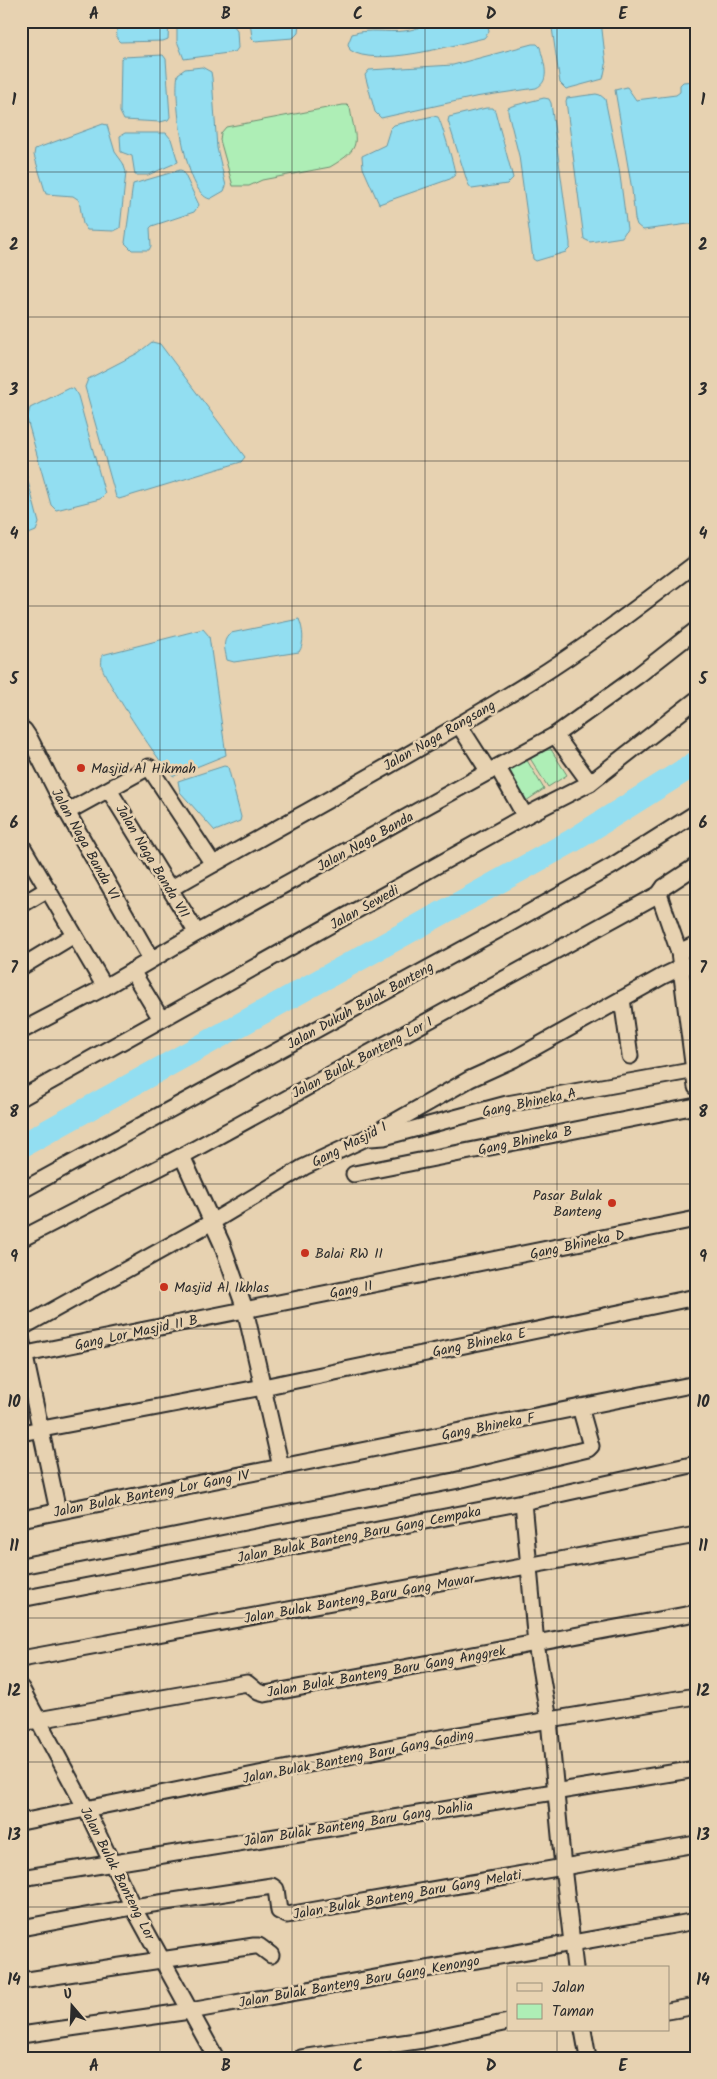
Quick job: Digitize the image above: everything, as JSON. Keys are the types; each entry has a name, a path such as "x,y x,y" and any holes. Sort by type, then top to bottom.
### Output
{"street":[{"name":"Jalan Naga Rangsang","path":"170,889 460,725 531,682 647,602 696,563"},
{"name":"Jalan Naga Banda","path":"21,1030 105,987 197,932 555,735 636,677 696,630"},
{"name":"Jalan Sewedi","path":"21,1098 525,816 590,783 696,700"},
{"path":"460,725 494,770 525,816"},
{"name":"Jalan Naga Banda VI","path":"21,729 24,730 30,739 67,812 151,959"},
{"path":"555,735 590,783"},
{"path":"67,812 149,767 213,864"},
{"name":"Jalan Naga Banda VII","path":"110,790 197,932"},
{"name":"Jalan Dukuh Bulak Banteng","path":"21,1191 500,930 612,866 696,813"},
{"path":"22,846 105,987"},
{"name":"Jalan Bulak Banteng Lor I","path":"21,1239 182,1156 659,894 664,887 696,866"},
{"path":"21,905 48,889"},
{"path":"659,894 678,952 680,968 690,1006 696,1087"},
{"path":"21,967 74,935"},
{"path":"678,952 696,944"},
{"name":"Gang Masjid I","path":"21,1328 212,1222 304,1167 366,1138 470,1079 514,1059 680,968 696,964"},
{"path":"132,971 161,1020"},
{"path":"622,999 630,1056"},
{"name":"Gang Bhineka A","path":"366,1138 384,1137 507,1104 694,1070"},
{"name":"Gang Bhineka B","path":"354,1174 696,1106"},
{"path":"182,1156 212,1222 245,1309 281,1468"},
{"name":"Gang Bhineka D","path":"458,1269 696,1219"},
{"name":"Gang II","path":"245,1309 458,1269"},
{"name":"Gang Bhineka E","path":"21,1433 263,1387 696,1297"},
{"name":"Gang Lor Masjid II B","path":"26,1354 245,1309"},
{"path":"21,1338 26,1354 58,1511"},
{"name":"Gang Bhineka F","path":"281,1468 696,1384"},
{"path":"21,1566 454,1481 588,1449 591,1446 580,1407"},
{"name":"Jalan Bulak Banteng Baru Gang Cempaka","path":"21,1599 523,1502 696,1464"},
{"name":"Jalan Bulak Banteng Lor Gang IV","path":"21,1519 281,1468"},
{"path":"523,1502 536,1644 549,1720 575,1966"},
{"name":"Jalan Bulak Banteng Baru Gang Mawar","path":"21,1659 696,1535"},
{"name":"Jalan Bulak Banteng Baru Gang Anggrek","path":"21,1723 247,1683 258,1692 265,1694 696,1613"},
{"name":"Jalan Bulak Banteng Lor","path":"21,1688 86,1809 133,1907 216,2058"},
{"name":"Jalan Bulak Banteng Baru Gang Gading","path":"21,1822 428,1740 696,1696"},
{"name":"Jalan Bulak Banteng Baru Gang Dahlia","path":"21,1878 696,1769"},
{"name":"Jalan Bulak Banteng Baru Gang Melati","path":"21,1928 133,1907 272,1886 276,1889 279,1911 287,1915 696,1844"},
{"name":"Jalan Bulak Banteng Baru Gang Kenongo","path":"21,2035 190,2012 696,1921"},
{"path":"21,1981 162,1958 254,1946 259,1946 271,1955"},
{"path":"670,2011 696,2006"},
{"path":"300,2058 423,2040 507,2022"},
{"path":"583,2032 588,2058"}],"green space":[{"path":"347,105 350,108 355,143 353,149 341,160 330,167 262,180 249,186 233,186 220,140 221,133 226,127"},
{"path":"547,743 567,775 548,787 528,755"},
{"path":"525,757 544,789 526,801 506,769"}],"water":[{"path":"116,21 169,21 168,39 163,41 120,42 117,39"},
{"path":"177,21 230,21 237,30 238,48 235,52 184,59 177,41"},
{"path":"250,21 299,21 298,33 293,38 255,41 252,38"},
{"path":"435,21 487,21 489,32 484,38 435,50 395,56 377,57 362,55 350,50 348,44 352,34 359,32 408,30"},
{"path":"551,21 601,21 606,65 603,79 566,89 560,83"},
{"path":"537,44 540,47 545,70 544,81 536,88 475,97 381,118 375,112 365,75 369,70 453,65"},
{"path":"163,55 166,59 170,117 168,120 160,122 124,120 120,112 121,59 123,57"},
{"path":"202,67 211,72 217,148 226,186 224,191 210,199 201,193 194,181 183,143 177,103 178,74 185,69"},
{"path":"696,81 696,223 643,230 637,225 635,219 615,90 627,87 636,100 676,95 680,92 680,85 683,82"},
{"path":"596,94 605,99 619,168 627,229 622,237 590,242 584,239 566,101 567,98"},
{"path":"544,98 549,99 551,103 570,248 566,252 536,261 533,259 519,156 508,108"},
{"path":"493,108 495,111 513,178 507,184 472,189 468,184 448,121 449,117"},
{"path":"433,116 438,117 440,120 455,175 450,179 379,204 363,168 362,156 385,145 390,129 394,125"},
{"path":"103,124 107,125 115,152 123,163 126,172 120,228 114,231 87,230 83,224 79,200 73,196 46,194 34,155 35,149"},
{"path":"125,133 166,133 171,139 178,162 148,175 135,175 132,156 121,152 120,136"},
{"path":"180,170 183,171 199,205 194,212 152,226 150,228 151,246 149,250 132,250 125,243 133,184"},
{"path":"152,342 160,344 245,457 241,462 119,499 116,497 85,387 88,379 138,353"},
{"path":"70,388 74,389 78,396 105,494 100,499 56,510 51,505 27,419 30,408"},
{"path":"21,455 39,523 36,531 21,537"},
{"path":"299,619 303,636 299,652 234,662 227,660 225,642 231,633"},
{"path":"203,629 209,636 226,755 174,776 159,760 113,689 102,667 102,655"},
{"path":"224,766 228,767 241,817 240,821 215,831 180,792 178,781"}],"waterway":[{"path":"21,1146 572,841 696,763"}],"place":[{"name":"Masjid Al Hikmah","path":"81,768"},
{"name":"Pasar Bulak Banteng","path":"612,1203"},
{"name":"Balai RW II","path":"305,1253"},
{"name":"Masjid Al Ikhlas","path":"164,1287"}]}
